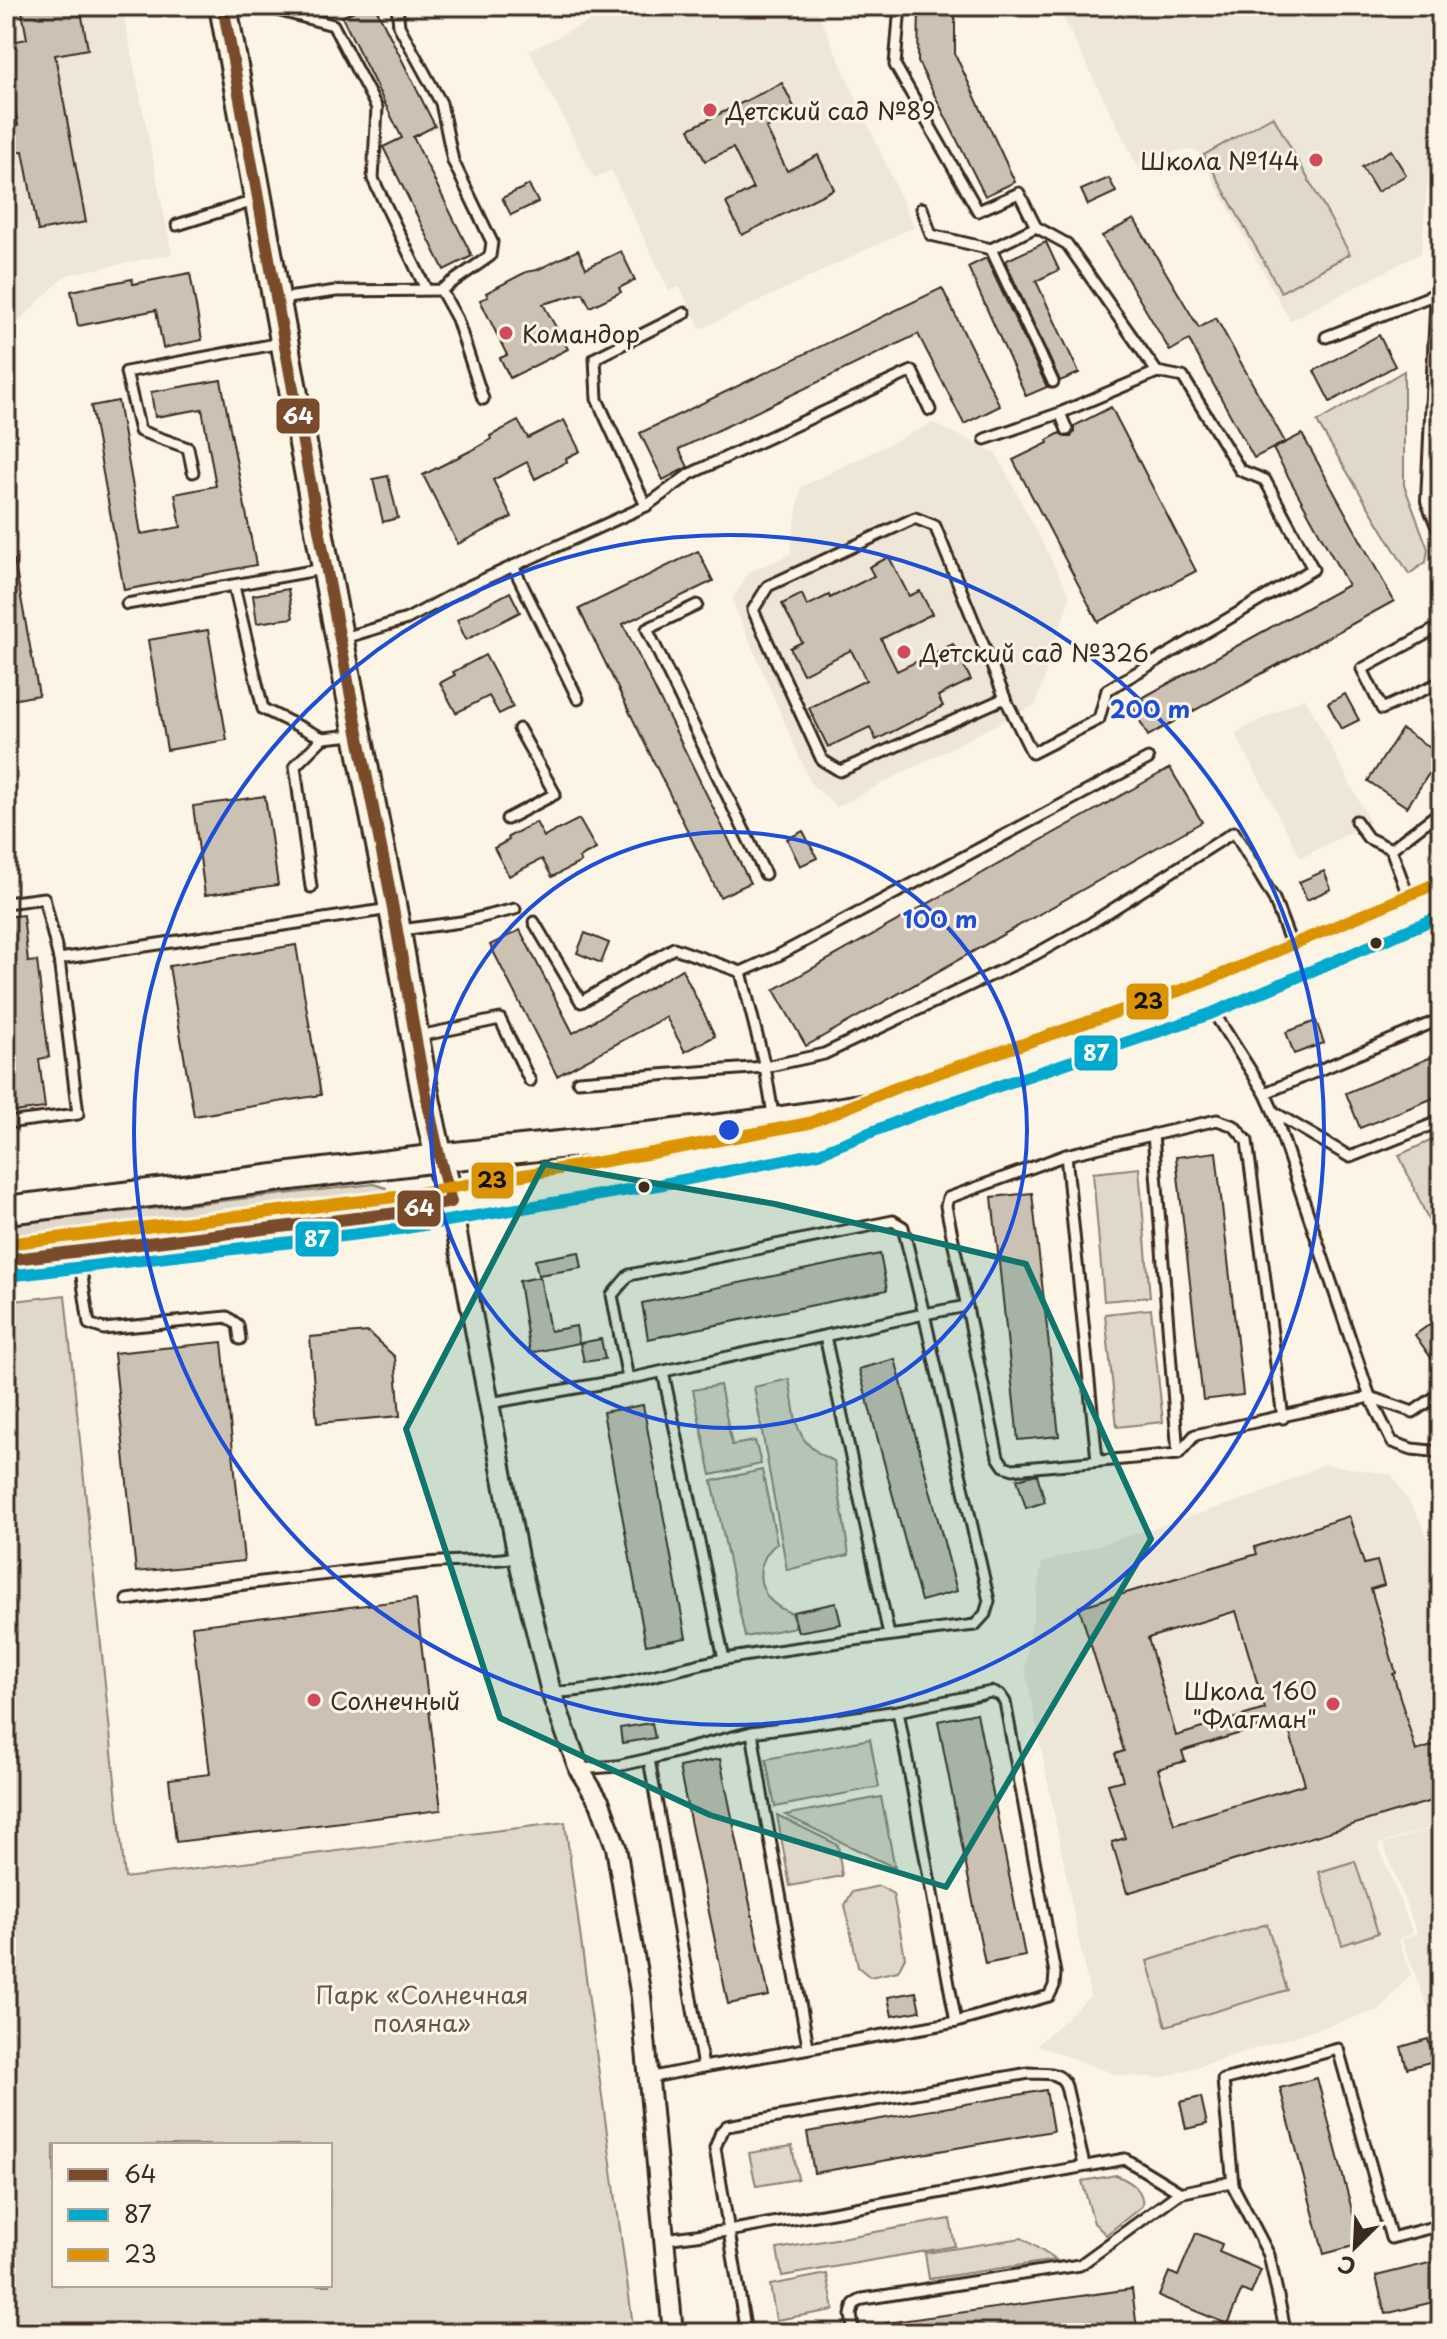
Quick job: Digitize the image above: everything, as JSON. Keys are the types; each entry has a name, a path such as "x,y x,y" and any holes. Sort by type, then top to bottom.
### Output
{"main road":[{"path":"223,6 357,735 395,920 438,1159 451,1202"},
{"path":"6,1260 397,1213 814,1138 908,1100 1205,999 1441,899"},
{"path":"6,1210 775,1123 908,1100"}],"street":[{"path":"1441,290 1431,501 1441,525"},
{"path":"451,1202 518,1557 551,1692 579,1769 600,1803 616,1847 641,1997 673,2333"}],"lane":[{"path":"262,6 333,25 377,108 373,179 426,289"},
{"path":"277,300 336,291 441,290 490,256 492,242 453,161 441,103 399,26 397,6"},
{"path":"900,6 895,65 978,211 1019,193 1036,227 1067,244 1157,372"},
{"path":"177,225 259,200"},
{"path":"922,208 931,235 991,249 1036,227"},
{"path":"991,249 1053,382"},
{"path":"441,290 457,319 483,399"},
{"path":"1326,337 1441,290"},
{"path":"646,506 597,399 595,358 685,313"},
{"path":"193,472 188,448 140,431 126,372 285,342"},
{"path":"340,640 407,619 467,587 646,506 690,474 912,371 930,410"},
{"path":"985,439 1060,413 1157,372 1183,377 1240,470 1265,480 1313,569 1107,690 1099,719 1032,753 1005,698 935,526 915,518 768,586 753,610 822,760 840,771 1005,698"},
{"path":"1060,413 1067,430"},
{"path":"513,566 578,699"},
{"path":"127,604 327,569"},
{"path":"234,586 263,709 323,738 357,735"},
{"path":"697,605 647,629 765,874"},
{"path":"1441,626 1362,669 1382,709 1441,682"},
{"path":"507,819 555,794 519,729"},
{"path":"311,887 295,766 323,738"},
{"path":"534,922 581,1002 674,948 741,972 777,956 1148,759"},
{"path":"1391,849 1441,811"},
{"path":"1356,821 1368,838 1391,849 1413,911"},
{"path":"578,1081 765,1067 824,1054 1034,955 1088,925 1234,832 1274,899 1297,960"},
{"path":"6,903 44,898 59,959 78,1114 6,1123"},
{"path":"59,959 395,920 461,922 515,909"},
{"path":"741,972 765,1067 775,1123"},
{"path":"1205,999 1265,1093 1274,1113 1370,1397 1392,1442 1412,1449 1441,1452"},
{"path":"415,1037 500,1019 530,1081"},
{"path":"1265,1093 1441,1019"},
{"path":"1274,1113 1350,1157 1441,1121"},
{"path":"1283,1418 1247,1141 1234,1126 1217,1120 1066,1155 948,1198 946,1206 998,1457 1004,1466 1013,1469 1178,1454 1195,1435 1283,1418 1370,1397 1413,1412 1441,1393"},
{"path":"1153,1134 1178,1454"},
{"path":"1066,1155 1097,1460"},
{"path":"551,1692 622,1683 724,1659 975,1625 985,1614 989,1601 903,1227 893,1221 629,1275 612,1295 628,1379"},
{"path":"78,1251 89,1324 104,1329 227,1317 238,1325 240,1339"},
{"path":"490,1403 663,1372 967,1306"},
{"path":"825,1336 889,1635"},
{"path":"663,1372 724,1659"},
{"path":"127,1600 266,1580 518,1557"},
{"path":"579,1769 617,1766 752,1732 898,1711 991,1692 1000,1695 1005,1702 1055,1973 1049,1996 956,2022 808,2046 648,2078"},
{"path":"898,1711 956,2022"},
{"path":"752,1732 808,2046"},
{"path":"649,1759 703,2067"},
{"path":"1286,2333 1269,2255 1231,2182 1223,2080 1338,2049 1391,2238 1441,2225"},
{"path":"746,2333 715,2148 727,2126 1029,2073 1055,2074 1063,2079 1066,2086 1084,2165"},
{"path":"664,2239 728,2231 1125,2159 1179,2193"},
{"path":"854,2333 851,2315 854,2304 863,2299 1080,2265 1179,2193 1231,2182"}],"highlighted area":[{"path":"544,1164 775,1204 1026,1264 1151,1539 946,1887 710,1815 500,1718 406,1429"}],"shaded area":[{"path":"6,6 122,6 172,254 66,275 15,325 6,326"},
{"name":"Детский сад №89","path":"620,6 815,6 914,227 701,329 680,287 669,291 611,170 594,178 529,51"},
{"name":"Школа №144","path":"1057,6 1441,6 1441,40 1421,253 1290,321 1197,150 1178,151 1139,169"},
{"name":"Детский сад №326","path":"933,423 996,453 1070,596 1036,704 837,807 811,784 732,600 749,572 790,554 801,487"},
{"path":"1305,697 1370,822 1301,858 1235,733"},
{"path":"1324,1464 1392,1475 1422,1523 1441,1576 1441,1825 1378,1844 1413,1933 1399,1940 1411,1974 1379,2010 1161,2078 1117,2075 1037,2045 1090,1996 1025,1667 1042,1563 1255,1496"},
{"path":"1441,1826 1441,2043 1402,1940 1417,1933 1383,1844"}],"green space":[{"path":"1273,116 1350,254 1281,292 1204,155"},
{"path":"1404,371 1404,485 1428,549 1426,562 1409,574 1317,422"},
{"path":"1441,1136 1441,1248 1399,1155"},
{"path":"1139,1168 1150,1297 1104,1301 1093,1173"},
{"path":"374,1184 386,1188 384,1194 6,1242 6,1225"},
{"name":"Парк «Солнечная поляна»","path":"65,1295 125,1878 565,1822 634,2333 6,2333 6,1302"},
{"path":"1151,1309 1163,1422 1117,1427 1105,1314"},
{"path":"789,1379 795,1418 803,1438 820,1454 834,1461 849,1555 787,1570 754,1387"},
{"path":"720,1385 732,1445 755,1441 761,1464 711,1475 693,1390"},
{"path":"762,1470 777,1543 763,1562 761,1583 771,1601 792,1613 795,1627 745,1637 712,1481"},
{"path":"870,1739 879,1787 775,1807 766,1759"},
{"path":"881,1797 895,1868 785,1815"},
{"path":"777,1815 838,1845 842,1876 790,1886"},
{"path":"1355,1861 1378,1933 1342,1945 1319,1872"},
{"path":"879,1886 893,1894 905,1957 898,1971 870,1977 858,1967 845,1905 852,1892"},
{"path":"1267,1924 1287,1990 1166,2026 1147,1961"},
{"path":"792,2146 798,2179 756,2186 749,2153"},
{"path":"1116,2175 1139,2190 1142,2206 1106,2235 1094,2223 1082,2181"},
{"path":"950,2219 955,2246 782,2276 777,2249"},
{"path":"1022,2238 1056,2260 929,2279 925,2253"},
{"path":"827,2274 834,2310 776,2320 770,2285"}],"building":[{"path":"21,6 80,6 88,49 55,55 86,222 38,231 23,151 6,154 6,127 18,125 12,93 6,94 6,43 27,39"},
{"path":"364,6 375,6 435,126 413,137 472,256 444,270 383,147 402,138 342,17"},
{"path":"919,6 955,6 955,54 1015,182 985,196 918,62"},
{"path":"782,83 797,113 766,128 787,171 818,155 834,189 742,235 726,203 753,189 733,148 705,161 689,129"},
{"path":"1391,150 1406,175 1377,192 1362,167"},
{"path":"1109,178 1116,192 1088,205 1081,190"},
{"path":"529,185 538,202 511,215 502,198"},
{"path":"1134,219 1199,328 1216,318 1285,442 1254,458 1189,340 1170,351 1102,236"},
{"path":"1046,242 1059,270 1036,281 1079,373 1060,381 1005,261"},
{"path":"578,250 586,268 621,251 635,280 619,288 621,292 590,307 583,293 543,304 568,349 510,378 500,358 507,355 480,300 488,297 486,293 526,272 537,270"},
{"path":"986,258 1047,387 1026,396 968,267"},
{"path":"190,273 202,340 163,348 156,310 78,326 71,291 132,279 133,284"},
{"path":"942,288 1000,406 964,424 918,334 679,449 688,467 663,480 640,433"},
{"path":"1379,335 1395,366 1330,402 1314,371"},
{"path":"221,380 256,565 124,590 91,406 118,401 141,534 181,527 175,494 216,486 202,409 155,417 151,392"},
{"path":"1111,407 1196,571 1098,622 1013,460 1048,443 1047,440 1060,433 1071,437 1074,426"},
{"path":"564,420 580,451 566,458 567,462 535,479 527,462 493,480 512,517 458,544 423,475 476,448 491,439 490,436 518,421 528,438"},
{"path":"1302,434 1394,601 1148,736 1131,704 1348,585 1273,449"},
{"path":"388,476 398,518 383,522 373,479"},
{"path":"698,551 713,581 623,624 750,883 720,897 579,609"},
{"path":"889,557 909,596 920,591 932,614 881,639 897,671 953,644 971,680 938,696 943,706 876,740 870,727 828,747 809,708 866,680 851,650 803,674 790,648 802,642 782,604 802,594 807,606 829,595 830,598 874,576 869,567"},
{"path":"14,560 39,695 6,701 6,561"},
{"path":"288,589 293,618 257,623 253,595"},
{"path":"510,592 520,612 466,640 457,620"},
{"path":"208,630 227,740 167,750 148,640"},
{"path":"485,655 513,707 499,714 489,696 456,713 440,683 455,675 453,672"},
{"path":"1345,694 1359,720 1341,729 1328,703"},
{"path":"1402,729 1441,755 1407,807 1368,781"},
{"path":"1170,768 1202,822 806,1046 774,990"},
{"path":"265,796 278,885 205,895 193,806"},
{"path":"579,819 596,849 579,858 581,862 552,877 542,859 509,876 494,848 536,822 544,837"},
{"path":"803,831 817,858 800,866 787,839"},
{"path":"1324,871 1331,889 1307,900 1299,882"},
{"path":"23,915 28,962 37,961 49,1057 39,1059 45,1108 6,1113 6,917"},
{"path":"520,930 573,1033 682,969 715,1036 685,1052 666,1017 557,1076 490,945"},
{"path":"585,933 609,943 601,963 577,953"},
{"path":"296,945 321,1095 194,1116 169,966"},
{"path":"1316,1021 1324,1043 1294,1054 1286,1032"},
{"path":"1441,1053 1441,1095 1360,1128 1346,1093"},
{"path":"1216,1152 1243,1395 1203,1400 1176,1157"},
{"path":"1032,1193 1059,1436 1018,1440 992,1197"},
{"path":"579,1252 582,1268 538,1275 535,1260"},
{"path":"880,1254 887,1290 648,1339 642,1303"},
{"path":"540,1277 550,1331 576,1326 579,1343 530,1353 519,1281"},
{"path":"1441,1316 1441,1372 1415,1335"},
{"path":"368,1332 395,1357 400,1416 317,1423 310,1337"},
{"path":"601,1339 605,1359 584,1362 580,1343"},
{"path":"222,1342 244,1561 136,1572 114,1353"},
{"path":"895,1359 957,1591 921,1601 859,1369"},
{"path":"643,1405 686,1638 646,1645 603,1412"},
{"path":"1037,1474 1045,1502 1026,1508 1017,1479"},
{"name":"Школа 160 \"Флагман\"","path":"1349,1516 1364,1564 1377,1561 1384,1585 1371,1589 1396,1673 1393,1674 1416,1751 1435,1745 1441,1764 1441,1798 1127,1893 1112,1842 1125,1838 1108,1784 1123,1780 1115,1754 1124,1751 1079,1607 1257,1554 1255,1547","holes":["1236,1611 1265,1709 1176,1736 1148,1638","1270,1724 1272,1729 1287,1724 1305,1784 1174,1824 1158,1769 1185,1761 1182,1751"]},
{"name":"Солнечный","path":"416,1599 441,1810 176,1842 169,1779 210,1774 192,1626"},
{"path":"836,1603 841,1624 798,1632 793,1612"},
{"path":"977,1713 1025,1956 985,1964 938,1721"},
{"path":"652,1723 655,1738 622,1743 620,1728"},
{"path":"720,1759 769,1996 728,2004 679,1767"},
{"path":"916,1992 920,2011 892,2016 888,1997"},
{"path":"1428,2039 1434,2061 1407,2068 1401,2047"},
{"path":"1317,2078 1361,2244 1324,2254 1280,2088"},
{"path":"1046,2090 1053,2131 814,2173 807,2132"},
{"path":"1201,2097 1207,2124 1186,2129 1180,2102"},
{"path":"1196,2233 1222,2244 1219,2252 1261,2270 1251,2294 1242,2290 1227,2324 1159,2296 1169,2272 1178,2276"},
{"path":"1441,2260 1441,2300 1385,2314 1376,2276"},
{"path":"1132,2289 1137,2329 1108,2333 886,2333 885,2323"}],"transit line":[{"name":"64","path":"6,1260 397,1213 451,1202 423,1079 223,6"},
{"name":"23","path":"6,1244 395,1197 809,1123 903,1085 1199,984 1435,884"},
{"name":"87","path":"8,1276 400,1229 658,1185 819,1153 914,1115 1210,1014 1441,916"}],"place":[{"name":"Детский сад №89","path":"710,110"},
{"name":"Школа №144","path":"1316,160"},
{"name":"Командор","path":"506,333"},
{"name":"Детский сад №326","path":"904,652"},
{"name":"Солнечный","path":"314,1700"},
{"name":"Школа 160 \"Флагман\"","path":"1333,1704"}]}
